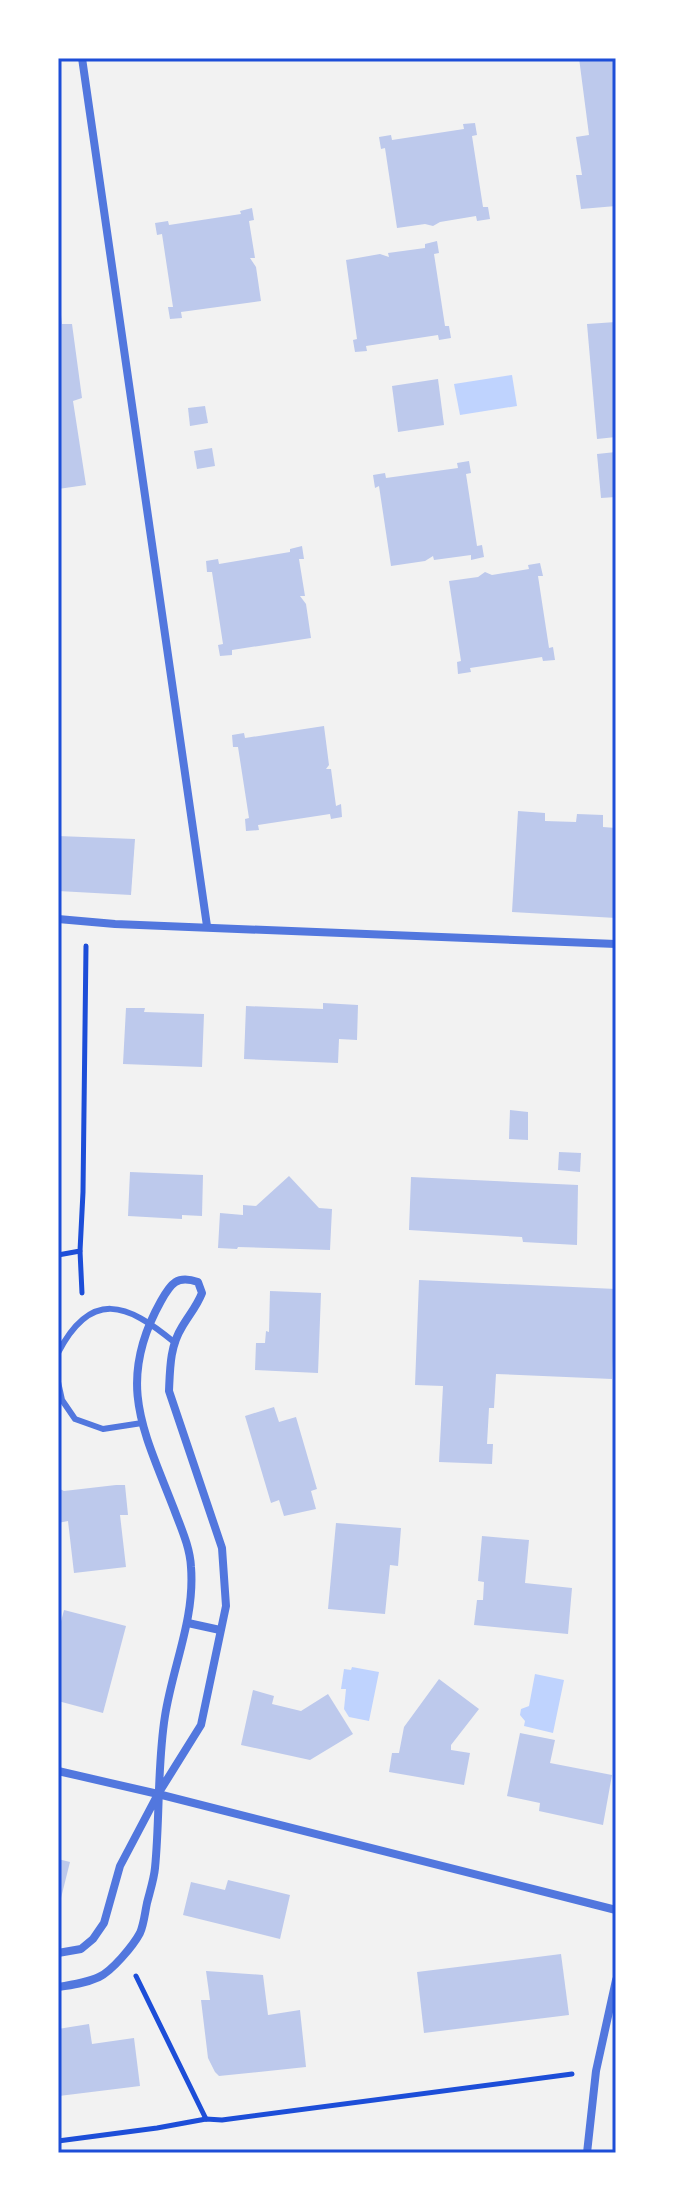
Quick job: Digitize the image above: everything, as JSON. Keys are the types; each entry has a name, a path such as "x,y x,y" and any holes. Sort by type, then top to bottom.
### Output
{"street":[{"path":"82,58 207,926"},
{"path":"58,919 115,924 616,944"},
{"path":"58,1953 81,1949 104,1923 120,1866 158,1794 201,1725 226,1606 222,1548 169,1391 174,1342 198,1305 202,1293 198,1282 185,1278 172,1283 150,1322 136,1377 136,1397 142,1423 185,1540 193,1584 188,1623 165,1715 158,1794 155,1869 140,1932 125,1953 102,1976 76,1985 58,1987"},
{"path":"188,1623 220,1630"},
{"path":"58,1771 616,1910"},
{"path":"587,2153 596,2071 616,1980"}],"lane":[{"path":"58,1353 69,1332 83,1318 105,1310 123,1309 150,1322 174,1342"},
{"path":"58,1382 62,1400 75,1419 103,1429 142,1423"}],"path":[{"path":"83,1318 80,1251 86,921"},
{"path":"58,1255 80,1251"},
{"path":"125,1953 206,2119"},
{"path":"58,2141 206,2119 222,2120 596,2071"}],"water":[{"path":"512,375 517,406 460,415 454,384"},
{"path":"352,1667 379,1672 369,1721 349,1717 344,1709 346,1689 341,1689 344,1669 351,1670"},
{"path":"535,1674 564,1680 553,1733 524,1726 525,1721 520,1715 521,1709 529,1706"}],"building":[{"path":"579,58 616,58 616,206 581,209 576,175 582,175 576,137 589,135"},
{"path":"475,123 477,135 472,136 483,207 488,207 490,219 477,221 476,216 433,226 425,224 397,228 385,148 381,149 379,137 391,135 392,140 464,129 463,124"},
{"path":"252,208 254,220 249,221 255,258 250,258 256,267 261,301 181,312 182,318 170,319 168,307 173,307 162,234 157,235 155,223 168,221 169,225 241,214 240,211"},
{"path":"437,241 439,253 434,254 445,326 449,326 451,338 439,340 438,335 366,346 367,351 355,352 353,340 357,339 346,260 380,254 389,257 388,253 425,248 425,244"},
{"path":"58,307 62,324 72,324 82,398 73,401 86,485 58,489"},
{"path":"616,322 616,437 597,439 587,324"},
{"path":"438,379 444,425 398,432 392,386"},
{"path":"205,406 208,423 190,426 188,408"},
{"path":"212,448 215,466 197,469 194,451"},
{"path":"616,452 616,497 601,498 597,454"},
{"path":"469,461 471,473 466,474 477,546 482,545 484,557 471,560 471,555 434,560 433,556 425,561 391,566 379,486 375,488 373,475 385,473 386,478 458,468 457,463"},
{"path":"302,546 304,559 299,559 305,596 300,596 306,604 311,638 232,650 232,655 220,656 218,645 223,644 212,572 207,572 206,561 218,559 219,564 290,552 290,549"},
{"path":"540,563 543,576 538,576 549,648 553,647 555,660 543,661 542,657 470,668 471,672 458,674 457,662 461,661 449,581 478,577 485,572 492,575 529,569 528,565"},
{"path":"324,726 329,765 326,769 331,769 336,806 341,804 342,817 331,819 330,814 258,825 259,830 246,831 245,819 249,818 238,747 233,747 232,735 244,733 245,738"},
{"path":"518,811 545,813 545,821 576,822 577,814 603,815 603,827 616,828 616,918 512,912"},
{"path":"58,836 135,839 131,895 58,891"},
{"path":"323,1003 358,1005 357,1040 339,1039 338,1063 244,1059 246,1006 323,1009"},
{"path":"126,1008 145,1008 144,1012 204,1014 202,1067 123,1064"},
{"path":"510,1110 528,1112 528,1140 509,1139"},
{"path":"559,1152 581,1153 580,1172 558,1170"},
{"path":"130,1172 203,1175 202,1216 182,1215 182,1219 128,1216"},
{"path":"289,1176 319,1208 332,1209 330,1250 218,1248 220,1213 243,1215 243,1205 256,1206"},
{"path":"411,1177 578,1185 577,1245 523,1242 522,1237 409,1230"},
{"path":"419,1280 616,1289 612,1379 496,1374 494,1408 489,1408 487,1444 493,1444 492,1464 439,1462 443,1386 415,1385"},
{"path":"270,1291 321,1293 318,1373 255,1370 256,1343 265,1343 266,1331 269,1332"},
{"path":"274,1407 279,1422 296,1417 317,1489 311,1491 316,1509 284,1516 279,1500 271,1503 245,1416"},
{"path":"125,1485 128,1515 120,1515 126,1567 74,1573 68,1521 58,1523 58,1488 64,1491"},
{"path":"336,1523 401,1528 398,1566 390,1565 385,1614 328,1609"},
{"path":"482,1536 529,1540 525,1583 572,1588 568,1634 474,1625 477,1600 483,1600 484,1582 478,1581"},
{"path":"64,1610 126,1626 103,1713 58,1701 58,1633"},
{"path":"439,1679 479,1709 451,1745 451,1750 470,1753 464,1785 389,1772 392,1753 399,1753 404,1727"},
{"path":"253,1690 274,1696 272,1704 301,1711 328,1694 353,1734 310,1760 241,1745"},
{"path":"520,1733 555,1740 550,1763 612,1775 603,1825 539,1811 540,1803 507,1796"},
{"path":"58,1859 70,1862 59,1906 58,1906"},
{"path":"228,1880 290,1895 280,1939 183,1915 191,1882 225,1890"},
{"path":"561,1954 569,2015 424,2033 417,1972"},
{"path":"206,1971 263,1975 268,2015 300,2010 306,2067 219,2076 208,2058 201,2000 210,2000"},
{"path":"89,2024 92,2044 134,2038 140,2086 59,2096 58,2029"}]}
